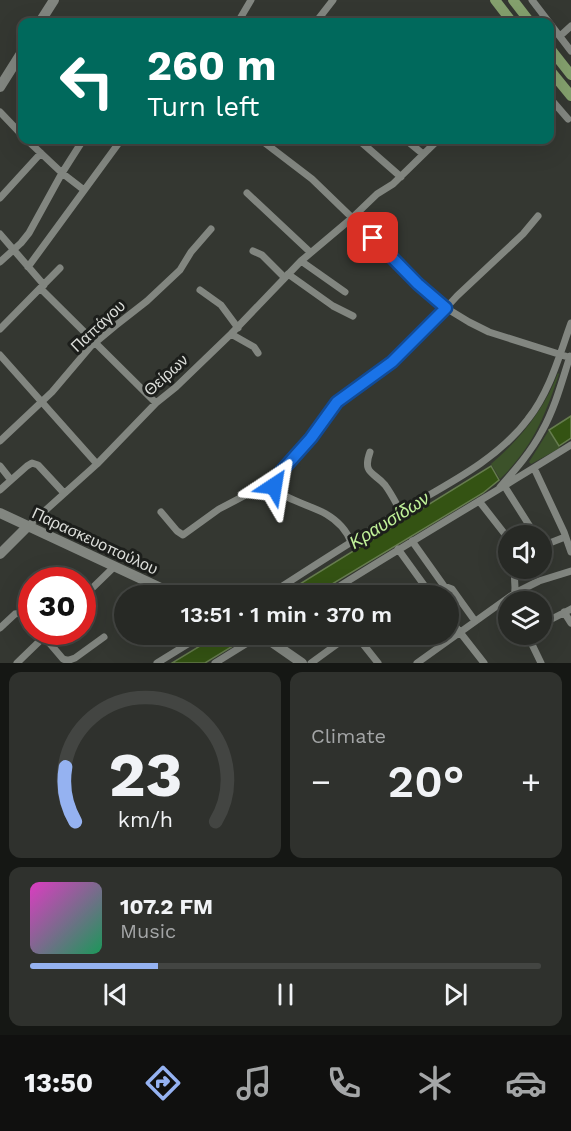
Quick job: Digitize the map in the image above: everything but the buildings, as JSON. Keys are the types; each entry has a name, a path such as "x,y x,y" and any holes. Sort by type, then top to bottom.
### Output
{"main road":[{"path":"495,0 509,18"},
{"path":"513,0 527,18"},
{"path":"554,53 571,75"},
{"path":"554,75 571,96"}],"street":[{"path":"43,18 54,0"},
{"path":"240,18 251,0"},
{"path":"319,18 333,0"},
{"path":"532,0 546,18"},
{"path":"560,36 571,26"},
{"path":"554,28 571,51"},
{"path":"0,87 18,58"},
{"path":"554,103 568,119"},
{"path":"0,112 18,131"},
{"path":"32,144 84,190"},
{"path":"0,262 31,230 80,144"},
{"path":"28,267 118,144"},
{"path":"266,144 304,172 418,284 446,308 489,332 571,357 550,414 539,436 531,450 500,487 340,585"},
{"path":"363,144 401,177"},
{"path":"411,144 423,154"},
{"name":"Θείρων","path":"0,554 97,464 156,403 238,328 310,252 377,194 390,187 434,144"},
{"path":"0,198 42,153"},
{"path":"247,193 310,252"},
{"path":"351,542 337,522 323,512 279,492 274,482 278,475 311,438 337,402 392,362 457,296 524,234 538,216"},
{"name":"Παπάγου","path":"0,441 42,402 96,342 166,285 186,263 191,252 211,229"},
{"path":"0,234 42,287 156,403"},
{"path":"253,251 262,255 286,275 333,306 353,316"},
{"path":"301,261 345,292"},
{"path":"0,329 60,268"},
{"path":"200,290 221,305 238,328"},
{"path":"284,585 470,471 499,450 525,424 540,401 571,323"},
{"path":"231,334 251,345 258,353"},
{"path":"0,355 97,464"},
{"path":"490,494 571,445"},
{"path":"370,452 367,462 369,470 385,485 401,512"},
{"path":"0,490 32,463 38,465 64,493"},
{"path":"0,466 11,480"},
{"path":"534,468 567,532 571,552"},
{"path":"161,512 183,535 219,509 254,490 266,485 275,487"},
{"path":"505,486 529,525"},
{"path":"479,501 498,525"},
{"name":"Παρασκευοπούλου","path":"0,513 155,585"},
{"path":"552,540 567,532"},
{"path":"412,541 444,586 452,589 475,621"},
{"path":"398,549 423,585"},
{"path":"96,584 115,566"},
{"path":"516,591 571,570"},
{"path":"417,663 498,604"},
{"path":"552,619 568,611 571,622"},
{"path":"0,628 15,614 18,614"},
{"path":"460,632 484,663"},
{"path":"96,643 104,637"},
{"path":"17,663 34,645"},
{"path":"53,645 63,659 70,661 93,645"},
{"path":"157,663 186,645"},
{"path":"215,663 245,645"},
{"path":"276,645 302,663"},
{"path":"311,663 337,645"},
{"path":"361,645 374,662"},
{"path":"532,645 541,663"}],"shaded area":[{"path":"558,373 549,404 537,430 521,455 500,479 491,464 512,444 539,411"},
{"path":"571,416 571,438 559,446 549,430"},
{"path":"549,430 560,448 531,464 529,462"},
{"path":"491,466 499,480 483,493 331,585 298,585"},
{"path":"202,645 235,645 205,663 172,663"}],"route":[{"path":"274,486 275,479 311,438 337,402 392,362 446,308 418,284 373,238"}],"water label":[{"name":"Κραυσίδων","path":"389,520"}]}
